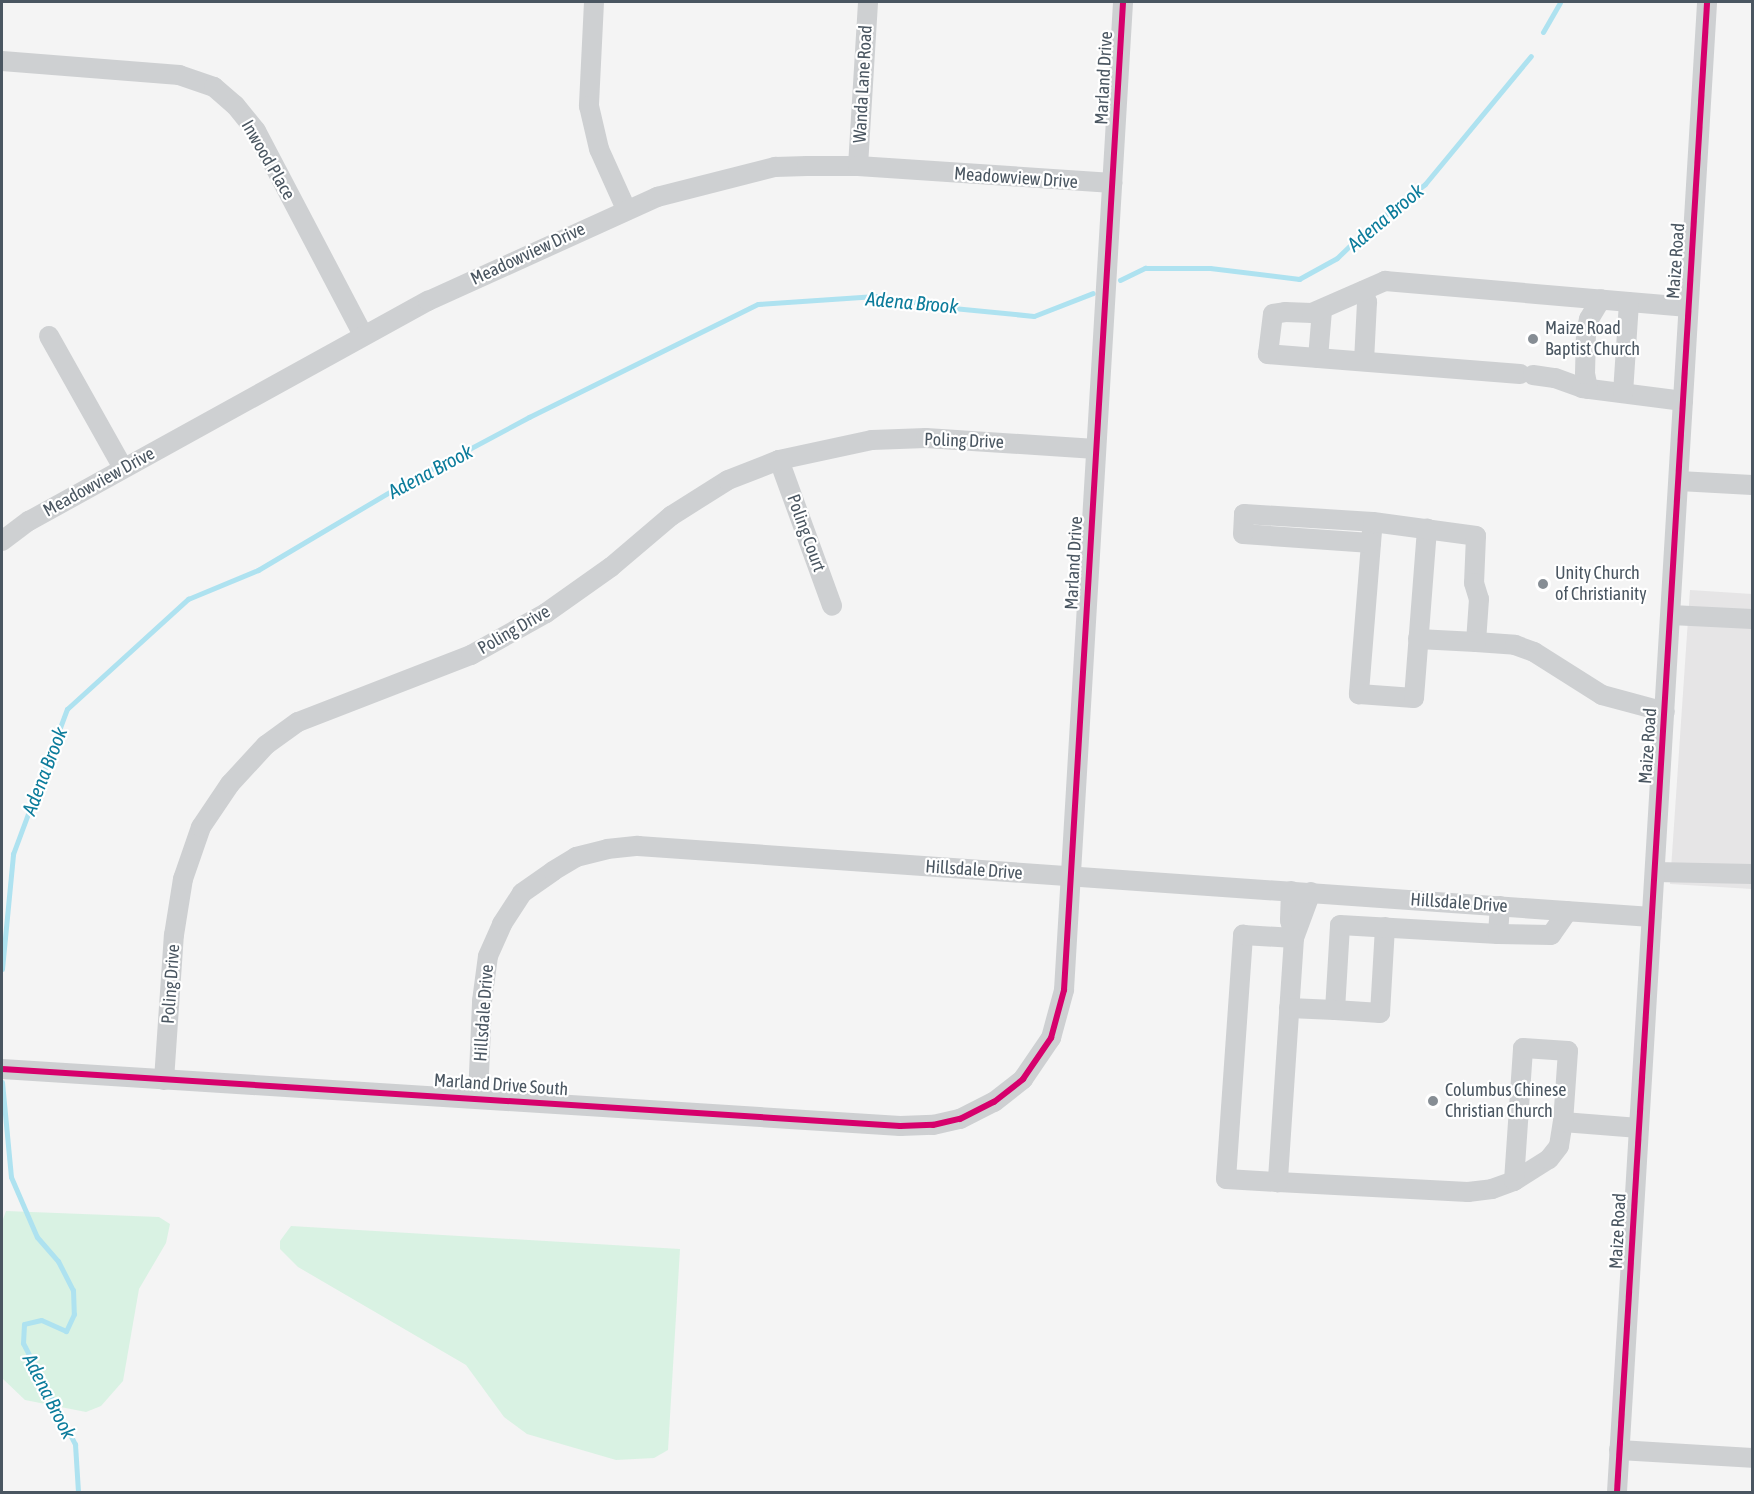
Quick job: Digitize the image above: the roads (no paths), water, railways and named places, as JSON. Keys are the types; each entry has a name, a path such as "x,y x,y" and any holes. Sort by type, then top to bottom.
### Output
{"street":[{"path":"594,2 589,106 599,149 626,209"},
{"name":"Wanda Lane Road","path":"858,166 868,2"},
{"name":"Marland Drive","path":"994,1102 1023,1079 1051,1038 1064,990 1123,2"},
{"name":"Maize Road","path":"1617,1492 1707,2"},
{"name":"Inwood Place","path":"2,61 180,75 214,87 235,105 256,131 363,335"},
{"name":"Meadowview Drive","path":"2,541 29,521 363,335 428,301 626,209 657,197 775,167 858,166 1112,183"},
{"path":"1683,400 1588,389 1555,378 1526,374 1268,354 1273,314 1312,313 1385,281 1688,307"},
{"path":"1363,291 1367,302 1364,361"},
{"path":"1588,389 1585,374 1586,333 1594,308 1601,299"},
{"path":"1623,393 1629,302"},
{"path":"1318,358 1322,310"},
{"path":"49,336 123,468"},
{"name":"Poling Drive","path":"164,1080 174,935 183,879 201,827 230,784 266,745 298,722 471,655 546,613 611,567 671,516 728,480 779,460 872,440 926,438 1096,449"},
{"name":"Poling Court","path":"779,460 832,606"},
{"path":"1679,481 1752,485"},
{"path":"1371,543 1243,534 1244,514 1373,522 1476,536 1474,583 1479,599 1476,642"},
{"path":"1373,522 1359,694 1414,698 1427,528"},
{"path":"1671,615 1752,619"},
{"path":"1418,639 1515,645 1534,652 1602,695 1665,712"},
{"name":"Hillsdale Drive","path":"478,1098 482,1001 488,956 502,924 522,893 576,857 638,846 1652,917"},
{"path":"1655,872 1752,874"},
{"path":"1291,891 1290,920 1294,938"},
{"path":"1278,1182 1294,938 1311,892"},
{"path":"1289,1008 1380,1013 1378,927 1373,897"},
{"path":"1498,934 1500,906"},
{"path":"1335,1010 1340,925 1551,935 1568,911"},
{"path":"1294,938 1243,935 1226,1179 1468,1192 1492,1190 1514,1181 1549,1160 1559,1146 1568,1051 1523,1048 1514,1181"},
{"name":"Marland Drive South","path":"2,1069 900,1126 933,1125 960,1119 994,1102"},
{"path":"1563,1122 1639,1128"},
{"path":"1619,1450 1752,1458"}],"waterway":[{"name":"Adena Brook","path":"1543,32 1560,2"},
{"name":"Adena Brook","path":"1120,280 1145,268 1210,268 1299,279 1337,258 1366,230 1425,184 1531,56"},
{"name":"Adena Brook","path":"2,969 13,854 67,709 188,599 258,570 398,487 529,417 758,304 876,296 953,308 1034,316 1093,293"},
{"name":"Adena Brook","path":"2,1082 11,1177 37,1237 58,1261 73,1290 74,1314 66,1331 41,1320 24,1324 23,1343 75,1444 78,1492"}],"place":[{"name":"Maize Road Baptist Church","path":"1533,339"},
{"name":"Unity Church of Christianity","path":"1543,584"},
{"name":"Columbus Chinese Christian Church","path":"1433,1101"}]}
